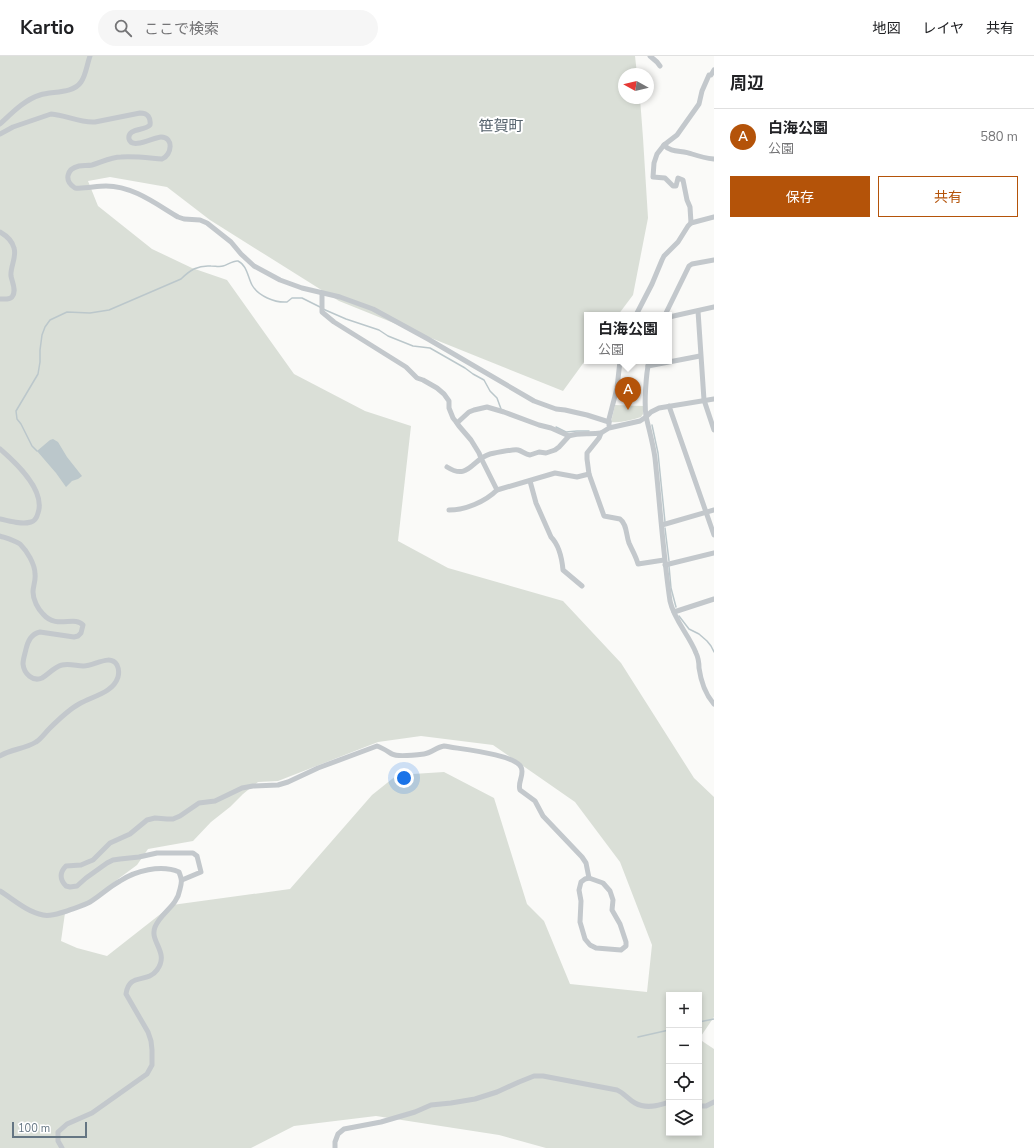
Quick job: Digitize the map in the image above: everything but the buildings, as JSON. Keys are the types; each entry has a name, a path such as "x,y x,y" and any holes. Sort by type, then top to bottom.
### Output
{"street":[{"path":"0,124 20,106 33,98 47,93 70,90 76,87 82,81 90,56"},
{"path":"650,56 660,66"},
{"path":"691,223 690,207 687,200 684,180 678,178 676,186 673,186 665,178 653,177 654,163 657,154 664,145 677,135 699,104 702,91 709,75 714,70"},
{"path":"0,134 17,125 51,114 57,114 88,123 140,113 146,114 150,118 150,125 141,130 131,132 129,136 130,141 138,144 155,138 165,137 170,142 171,146 169,154 166,157 162,159 120,157 89,166 79,166 69,173 67,178 69,183 75,188 107,186 128,189 140,194 178,217 208,222 231,242 254,266 302,288 340,297 373,309 428,339 534,401 556,409 587,415 609,425 640,421 651,412 659,408 714,399"},
{"path":"664,145 674,150 714,159"},
{"path":"640,312 664,256 678,242 691,223 714,217"},
{"path":"0,232 6,235 11,241 15,252 11,270 14,292 12,297 8,299 0,299"},
{"path":"666,312 689,266 692,264 714,260"},
{"path":"322,293 322,312 334,322 406,366 417,378 437,388 444,394 449,401 449,408 453,418 471,440 479,453 496,490"},
{"path":"672,315 714,307"},
{"path":"698,311 704,400 714,430"},
{"path":"672,360 700,356"},
{"path":"620,364 617,388 609,425 601,433 599,438 587,453 586,459 589,474 604,516 620,519 624,523 629,542 635,553 638,564 665,562 714,553"},
{"path":"648,364 645,407 655,455 670,601 671,606 697,655 703,687 706,694 714,704"},
{"path":"669,406 714,535"},
{"path":"457,423 469,412 486,407 551,428 569,436"},
{"path":"447,467 452,470 464,472 480,458 491,454 518,450 530,455 539,452 546,453 555,450 569,436 577,433 601,433"},
{"path":"0,449 24,472 35,491 39,502 39,510 37,517 33,521 29,522 22,523 0,519"},
{"path":"449,510 464,509 475,505 494,493 496,490 555,473 577,476 589,474"},
{"path":"530,481 536,503 551,537 561,555 562,570 582,586"},
{"path":"662,525 714,510"},
{"path":"0,536 20,544 34,565 36,574 33,593 35,601 42,613 54,622 76,621 82,625 81,633 74,637 40,632 32,636 26,648 23,664 27,674 33,678 40,678 64,664 87,666 107,660 111,660 115,663 119,670 116,681 110,689 78,704 67,712 38,741 29,746 0,756"},
{"path":"674,612 714,599"},
{"path":"182,880 201,872 197,856 193,853 157,853 113,860 106,863 77,886 73,887 66,886 61,880 60,876 66,866 81,865 93,860 110,843 130,834 147,820 156,818 173,819 199,803 215,801 242,788 278,785 288,782 375,746 392,754 398,755 424,754 431,752 440,746 444,746 501,756 518,764 522,768 519,785 520,790 535,801 543,816 582,857 586,864 589,878"},
{"path":"0,891 31,911 44,916 58,914 89,902 120,880 141,872 168,868 179,872 182,880 180,894 175,903 158,921 153,934 161,953 161,963 157,971 151,976 131,982 127,987 126,994 148,1032 152,1050 152,1065 147,1074 98,1109 67,1124 58,1132 58,1141 62,1148"},
{"path":"589,878 603,882 610,891 613,900 612,910 620,924 626,942 626,946 621,950 596,948 590,945 585,939 580,922 581,901 579,890 581,882 584,879 589,878"},
{"path":"335,1148 335,1142 338,1134 344,1129 381,1122 415,1112 431,1105 475,1099 497,1092 534,1076 543,1076 617,1090 624,1093 636,1103 645,1107 666,1103"},
{"path":"702,1106 706,1106 714,1102"}],"shaded area":[{"path":"0,56 635,56 636,68 618,68 618,104 640,104 643,138 648,218 633,295 620,312 584,312 584,362 563,391 339,301 210,220 167,187 110,177 88,181 98,206 152,249 192,268 227,280 294,374 365,411 411,426 398,541 448,568 563,601 621,663 694,778 714,797 714,1017 702,1035 702,992 666,992 666,1136 702,1136 702,1041 714,1049 714,1148 546,1148 499,1135 376,1116 294,1126 251,1148 0,1148","holes":["421,736 493,745 575,802 620,862 652,945 647,992 570,984 544,921 527,904 494,798 444,772 397,775 372,795 290,889 172,905 107,956 77,948 61,941 65,913 97,896 137,865 148,849 193,841 211,822 258,782 278,781 378,742"]},
{"path":"615,405 643,406 643,414 641,417 630,420 611,422"},
{"path":"53,439 58,442 67,457 82,476 72,481 66,487 37,451"}],"waterway":[{"path":"37,451 32,446 17,419 16,411 38,374 42,335 50,320 67,312 90,313 109,310 181,279 198,267 222,266 236,261 243,265 255,289 267,298 282,302 287,302 292,298 302,298 320,307"},
{"path":"323,309 346,319 379,330 388,336 413,346 430,348 484,380 490,391 497,398 501,409"},
{"path":"652,425 658,453 665,522"},
{"path":"556,427 566,432 589,431"},
{"path":"665,528 669,561"},
{"path":"669,566 671,588 676,607"},
{"path":"679,616 689,629 699,634 707,641 714,652"},
{"path":"702,1021 714,1019"},
{"path":"638,1037 666,1031"}],"place":[{"name":"白海公園","path":"628,410"}],"district":[{"name":"笹賀町","path":"501,126"}]}
